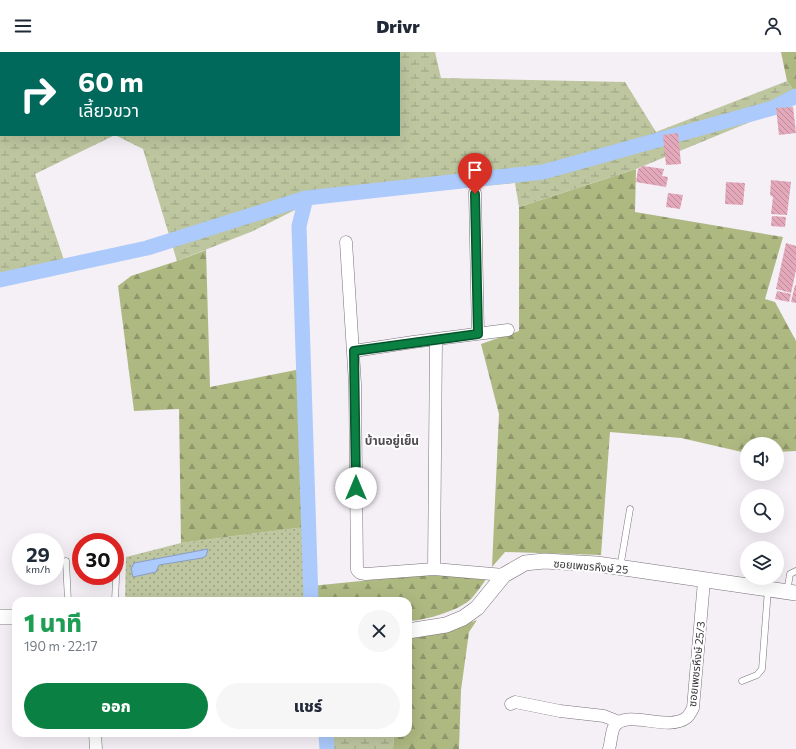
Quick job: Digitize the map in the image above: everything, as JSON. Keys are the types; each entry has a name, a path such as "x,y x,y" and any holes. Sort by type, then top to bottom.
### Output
{"street":[{"path":"475,194 478,334"},
{"path":"346,242 354,351 357,570 360,573 366,574 434,569 504,575"},
{"path":"354,351 508,330"},
{"path":"434,569 436,339"},
{"name":"ซอยเพชรหึงษ์ 25","path":"412,630 446,625 463,618 478,608 504,575 525,563 544,561 597,564 792,593"},
{"name":"ซอยเพชรหึงษ์ 25/3","path":"619,722 628,719 669,724 681,721 687,717 694,708 704,580"},
{"path":"0,617 12,617"},
{"path":"511,704 515,702 560,711 604,716 619,722 613,728 609,749"},
{"path":"95,737 96,749"}],"lane":[{"path":"620,568 630,509"},
{"path":"66,561 68,597"},
{"path":"792,593 790,574 796,571"},
{"path":"114,597 115,585"},
{"path":"742,681 757,675 762,669 768,589"}],"green space":[{"path":"400,52 435,52 441,78 625,82 656,132 787,81 796,94 796,103 636,169 519,207 515,183 309,203 253,231 177,261 143,149 117,136 400,136"},
{"path":"781,52 796,52 796,94 787,81"},
{"path":"0,136 113,136 35,174 68,272 0,287"},
{"path":"636,169 635,212 783,237 765,299 775,302 796,341 796,451 784,452 784,437 740,437 740,452 681,438 610,432 601,555 505,552 492,567 499,414 481,344 519,331 519,207"},
{"path":"206,250 210,387 301,369 305,527 181,543 179,409 134,411 118,286 131,276"},
{"path":"305,527 306,597 125,597 126,557 181,543"},
{"path":"421,575 455,575 487,578 472,598 460,607 442,614 415,621 412,621 412,597 314,597 311,586"},
{"path":"477,620 469,632 461,690 459,749 393,749 394,737 412,737 412,635 441,633"},
{"path":"333,737 394,737 393,749 333,749"}],"water":[{"path":"208,549 206,556 202,558 159,565 156,572 133,577 131,569 134,563"}],"building":[{"path":"793,107 796,133 779,135 776,108"},
{"path":"678,133 681,164 666,165 663,135"},
{"path":"643,166 664,169 662,176 668,177 666,187 636,182 638,169"},
{"path":"771,180 791,182 787,215 771,214 773,197 770,195"},
{"path":"726,182 745,183 743,205 725,204"},
{"path":"668,193 683,195 680,209 666,207"},
{"path":"772,216 786,217 785,227 771,226"},
{"path":"786,243 796,246 796,270 791,293 776,289"},
{"path":"796,285 796,303 791,302"},
{"path":"777,291 791,294 789,302 775,299"}],"waterway":[{"path":"0,280 147,248 306,198 543,172 773,108 796,96"},
{"path":"306,198 299,226 311,597"},
{"path":"326,737 327,749"}],"district":[{"name":"บ้านอยู่เย็น","path":"392,440"}],"route":[{"path":"356,488 354,351 478,334 475,194"}]}
